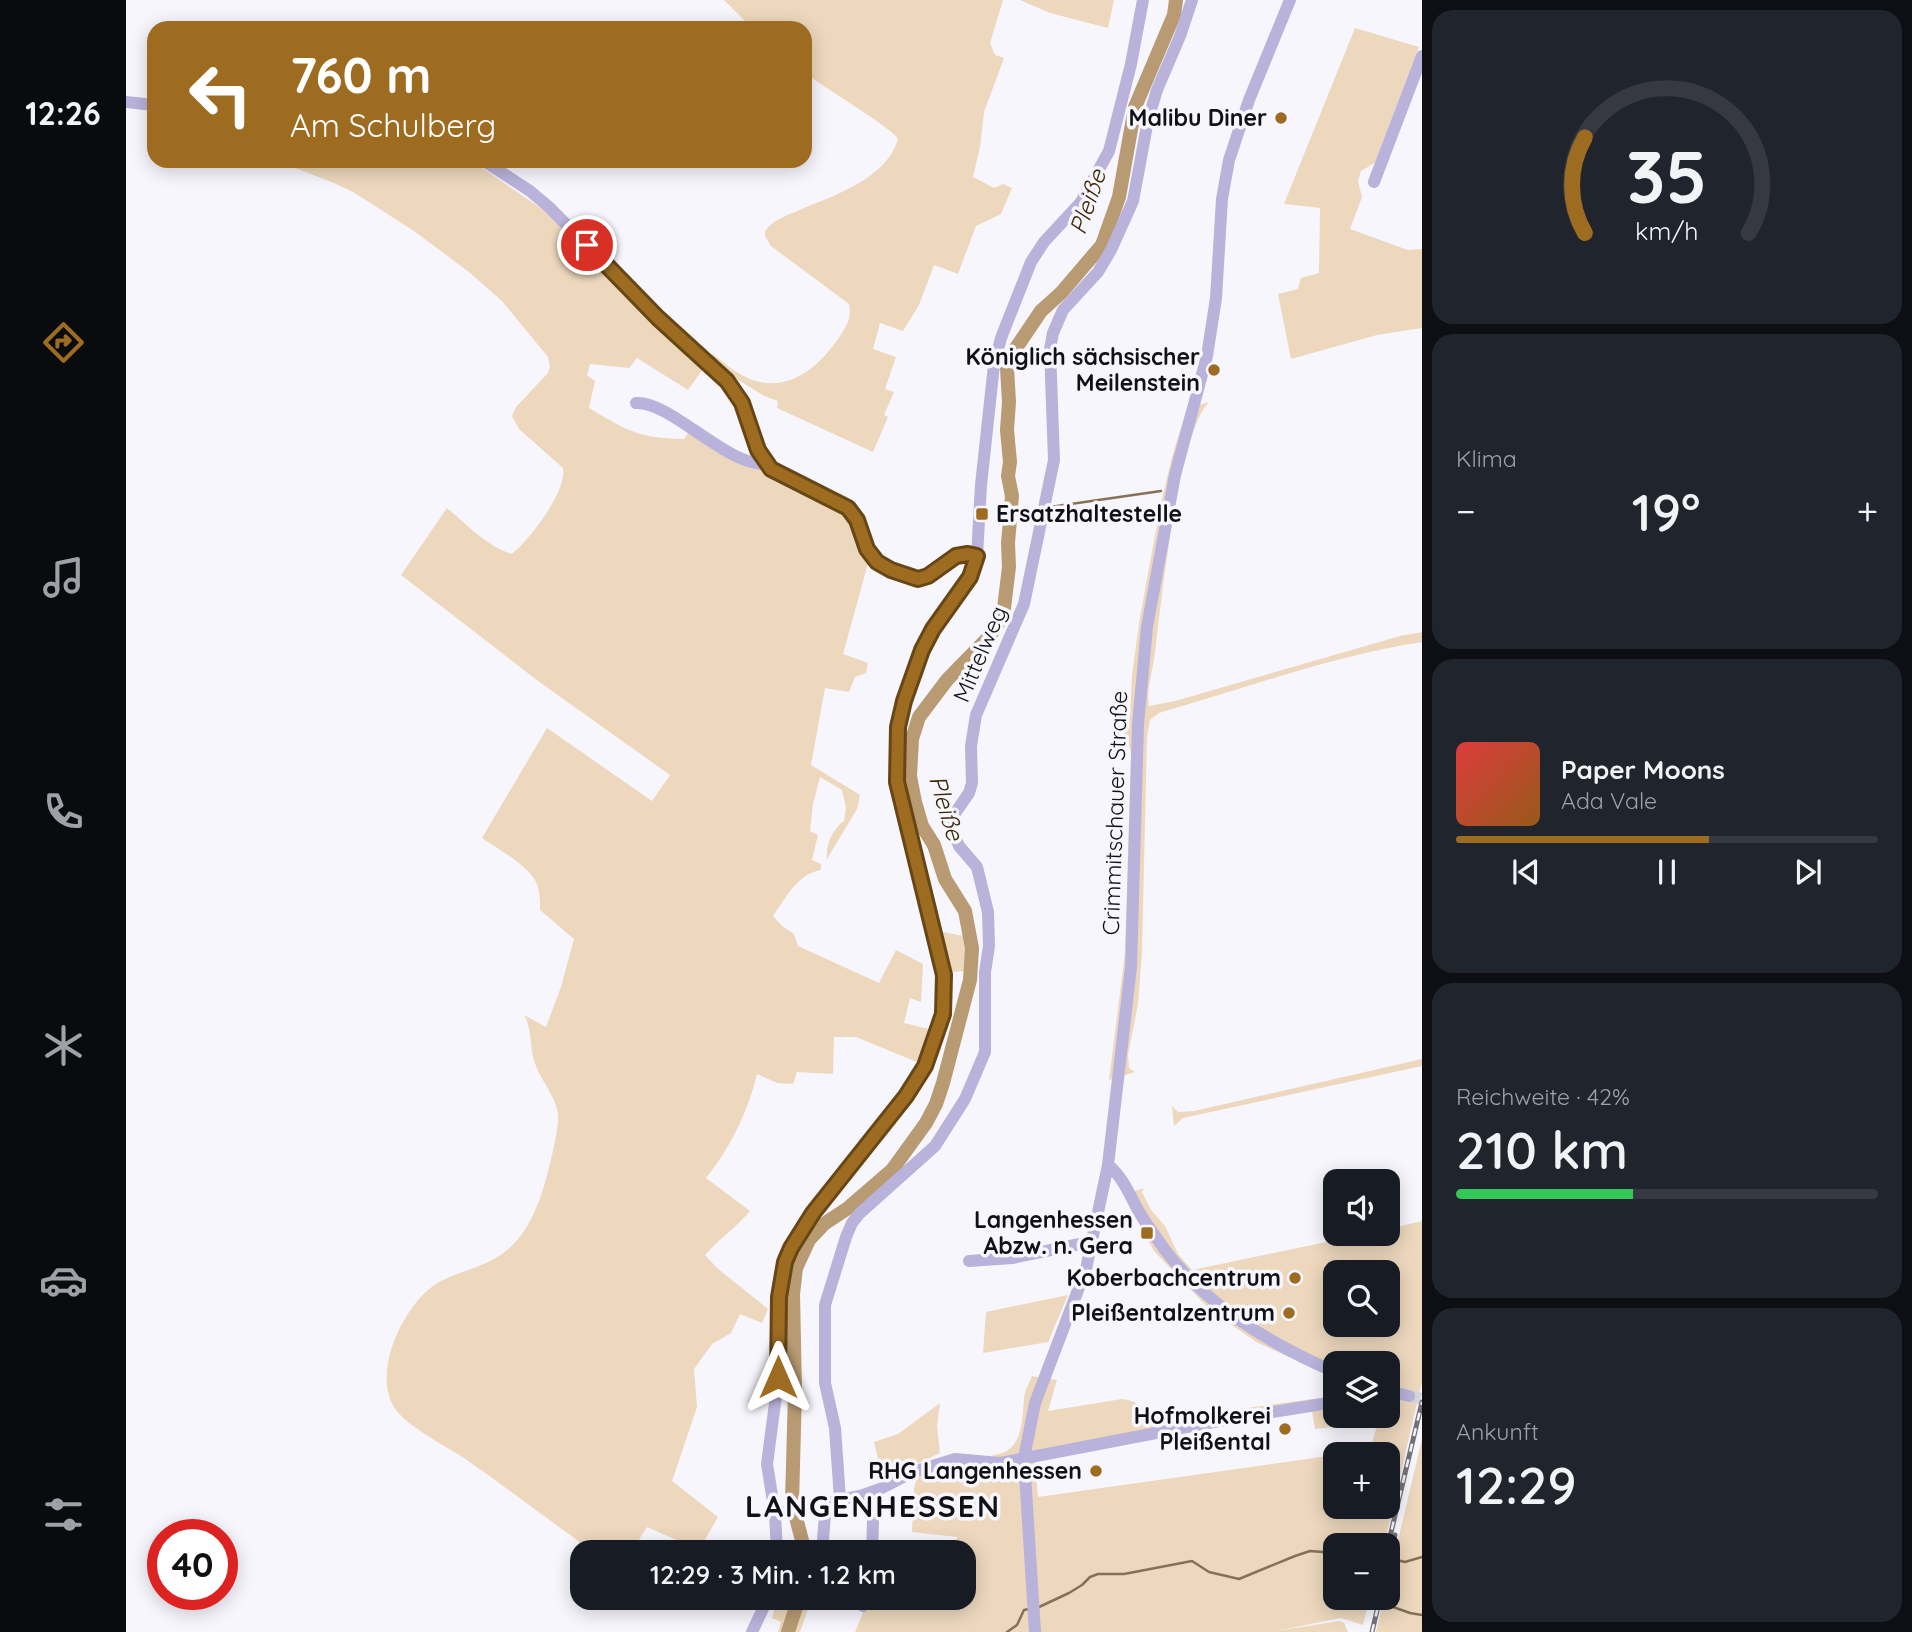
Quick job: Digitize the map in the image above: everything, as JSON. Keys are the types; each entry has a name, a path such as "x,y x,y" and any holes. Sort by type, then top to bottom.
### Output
{"street":[{"path":"778,1540 780,1513 766,1464 777,1388 779,1297 785,1262 799,1233 902,1102 925,1066 943,1014 944,975 897,782 898,727 904,701 922,650 933,629 970,577 977,556 981,485 995,356 1031,262 1044,242 1081,202 1109,151 1131,64 1143,0"},
{"name":"Mittelweg","path":"825,1540 833,1500 835,1428 825,1382 825,1305 835,1267 852,1223 859,1214 936,1146 965,1099 985,1052 988,912 977,867 959,846 951,820 969,793 972,783 971,746 976,715 1017,621 1026,593 1054,460 1050,349 1053,332 1063,310 1098,272 1124,224 1139,178 1148,120 1157,90 1192,0"},
{"name":"Crimmitschauer Straße","path":"1035,1632 1024,1458 1035,1403 1079,1292 1108,1166 1131,967 1138,717 1148,617 1175,475 1207,356 1216,298 1222,199 1229,160 1249,100 1290,0"},
{"path":"1374,182 1422,55"},
{"path":"126,102 147,104"},
{"path":"495,168 549,207 658,318 719,371 742,403 758,450 766,464 776,472 848,508 857,520 869,552 877,562 906,576 922,578 956,556 977,556"},
{"path":"636,403 651,405 722,448 755,463 766,464"},
{"path":"1108,1166 1120,1177 1139,1212 1167,1253 1200,1289 1266,1338 1323,1367"},
{"path":"969,1261 1012,1258 1092,1244"},
{"path":"1400,1394 1409,1396"},
{"path":"780,1513 874,1491 913,1472 955,1459 1000,1463 1323,1404"},
{"path":"872,1540 874,1491"},
{"path":"752,1632 762,1610"}],"shaded area":[{"path":"724,0 1003,0 990,43 995,55 1004,58 984,112 973,177 994,188 1003,184 1012,188 1001,214 976,226 958,274 934,265 919,305 903,331 880,323 873,349 896,357 885,389 894,392 884,415 888,417 873,452 777,408 778,401 764,396 708,361 713,354 744,376 758,382 777,383 798,377 816,364 831,348 848,323 849,304 771,246 765,231 782,218 844,191 871,175 892,153 898,139 884,126 812,78 812,21 745,21"},
{"path":"1020,0 1114,0 1108,28 1050,13"},
{"path":"1355,28 1419,47 1375,163 1361,171 1358,181 1362,197 1350,229 1408,250 1422,249 1422,328 1377,335 1291,359 1278,294 1298,289 1301,278 1319,273 1320,208 1284,204"},
{"path":"295,168 482,168 548,213 705,366 688,390 637,358 629,368 590,364 587,375 595,381 589,408 624,428 644,435 684,439 690,430 842,505 870,556 843,654 868,663 866,673 855,677 849,692 825,688 811,765 860,795 857,809 827,859 829,843 836,828 844,821 846,808 842,790 820,777 810,831 818,835 812,860 821,864 821,870 805,876 773,916 794,934 798,946 879,983 896,950 923,964 921,1002 910,998 904,1023 937,1031 924,1065 856,1037 834,1037 833,1074 797,1072 793,1084 777,1083 757,1074 737,1129 706,1178 750,1211 705,1255 768,1309 762,1323 740,1314 731,1333 712,1344 694,1369 697,1407 672,1481 718,1517 705,1540 676,1540 647,1527 639,1540 577,1540 476,1466 409,1423 396,1410 389,1395 389,1360 394,1342 412,1308 436,1284 499,1256 521,1236 541,1195 557,1132 557,1108 536,1066 529,1027 524,1015 546,1027 561,987 574,939 540,910 538,887 529,873 482,838 547,728 652,801 670,775 538,681 401,575 447,508 486,541 512,554 546,514 559,489 563,468 519,429 512,416 516,407 548,373 548,357 502,301 469,272 414,231 353,192"},
{"path":"1209,402 1198,419 1180,482 1149,687 1149,706 1175,701 1400,636 1422,632 1422,642 1355,655 1289,673 1159,713 1150,720 1147,737 1142,952 1138,1004 1128,1055 1129,1068 1135,1072 1109,1080 1125,953 1131,752 1124,734 1130,716 1132,675 1140,617 1161,503 1187,408"},
{"path":"938,931 964,936 968,947 967,971 948,972"},
{"path":"1422,1059 1422,1066 1183,1118 1174,1126 1172,1106 1178,1112 1194,1111"},
{"path":"1144,1188 1142,1192 1151,1210 1165,1226 1178,1254 1192,1270 1323,1243 1323,1246 1400,1246 1400,1226 1422,1221 1422,1382 1400,1476 1400,1442 1372,1442 1376,1428 1400,1428 1400,1351 1323,1351 1323,1373 1258,1343 1211,1311 1154,1251 1124,1195"},
{"path":"1068,1295 1048,1342 983,1353 986,1312"},
{"path":"1032,1376 1057,1380 1048,1411 1122,1399 1138,1404 1159,1420 1323,1398 1324,1428 1315,1429 1311,1405 1035,1462 1038,1497 1323,1457 1323,1519 1390,1519 1387,1533 1323,1533 1323,1610 1367,1610 1363,1625 1341,1618 1276,1631 1339,1621 1344,1623 1348,1632 855,1632 864,1610 976,1610 976,1540 957,1540 957,1537 912,1532 914,1488 918,1474 937,1468 970,1465 990,1468 993,1455 1010,1448 1019,1434 1025,1395"},
{"path":"940,1403 937,1426 940,1453 883,1480 874,1442 898,1434"},
{"path":"1422,1439 1422,1632 1376,1632 1381,1610 1400,1610 1400,1533"},
{"path":"774,1610 808,1610 800,1632 778,1632 781,1622 772,1618"}],"waterway":[{"name":"Pleiße","path":"802,1540 792,1502 795,1391 793,1294 796,1268 809,1240 824,1224 848,1208 892,1170 926,1123 943,1083 970,980 972,948 965,911 945,879 934,845 922,826 915,802 910,776 912,739 919,717 947,680 987,639 997,626 1004,608 1012,496 1008,476 1010,462 1007,368 1014,351 1041,311 1061,293 1102,245 1119,197 1135,107 1174,15 1176,0"},
{"path":"1050,507 1161,491"},
{"path":"1011,513 1040,508"},
{"path":"1039,1607 1069,1593 1098,1574 1124,1574 1192,1561 1209,1572 1239,1579 1310,1551 1323,1552"},
{"path":"1400,1561 1422,1557"},
{"path":"1007,1632 1017,1625 1024,1610 1029,1609"},
{"path":"1400,1609 1422,1615"},
{"name":"Pleiße","path":"788,1632 795,1610"}],"tunnel":[{"path":"1409,1396 1422,1399"}],"railway":[{"path":"1391,1533 1422,1402"},
{"path":"1372,1632 1377,1610"}],"place":[{"name":"Malibu Diner","path":"1281,118"},
{"name":"Königlich sächsischer Meilenstein","path":"1214,370"},
{"name":"Ersatzhaltestelle","path":"982,514"},
{"name":"Langenhessen Abzw. n. Gera","path":"1147,1233"},
{"name":"Koberbachcentrum","path":"1295,1278"},
{"name":"Pleißentalzentrum","path":"1289,1313"},
{"name":"Hofmolkerei Pleißental","path":"1285,1429"},
{"name":"RHG Langenhessen","path":"1096,1471"}],"district":[{"name":"LANGENHESSEN","path":"873,1507"}],"route":[{"path":"587,245 658,318 727,381 742,403 758,450 771,469 848,508 857,520 867,549 877,562 918,579 928,576 956,556 977,556 970,577 933,629 922,650 898,727 897,782 944,975 943,1014 925,1066 906,1096 813,1213 791,1248 781,1278 779,1297 778,1377"}]}
